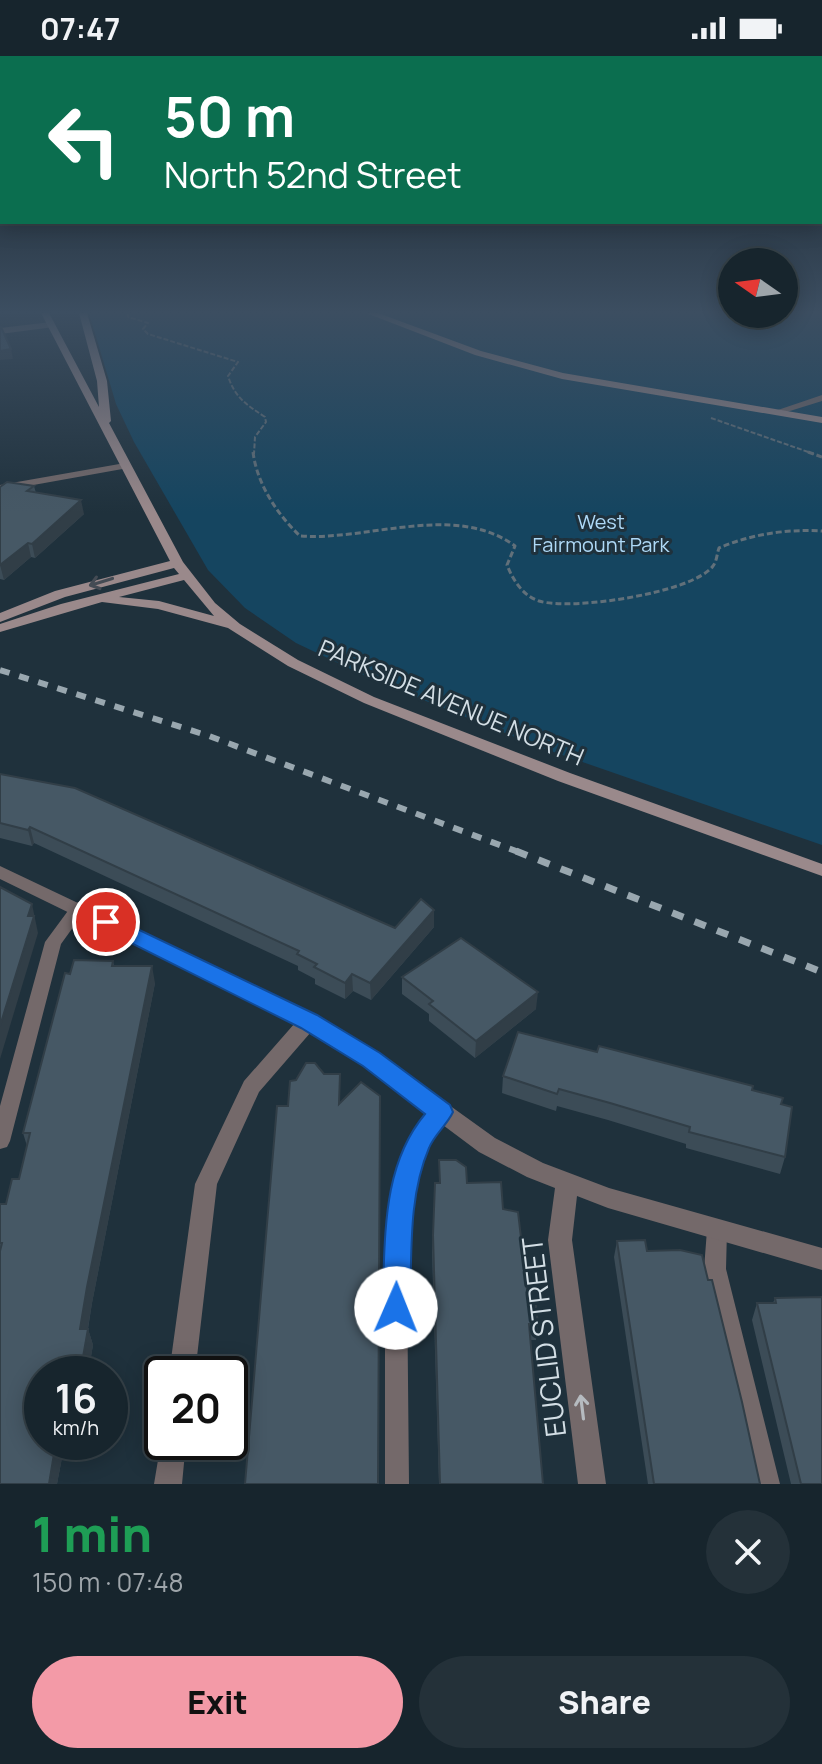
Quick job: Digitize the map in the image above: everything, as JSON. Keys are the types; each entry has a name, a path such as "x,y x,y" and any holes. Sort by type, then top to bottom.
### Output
{"main road":[{"name":"PARKSIDE AVENUE NORTH","path":"80,380 185,576 210,606 235,627 293,663 369,700 564,777 822,870"},
{"path":"102,380 107,431"},
{"path":"581,380 822,420"},
{"path":"0,618 60,594 177,563"},
{"path":"0,628 185,576"},
{"path":"95,599 159,605 235,627"}],"street":[{"path":"777,412 822,398"},
{"path":"0,872 309,1021 371,1060 512,1159 567,1184 822,1259"},
{"path":"184,1356 206,1184 251,1087 309,1021"},
{"name":"EUCLID STREET","path":"567,1184 560,1240 592,1484"},
{"path":"168,1484 171,1460"}],"lane":[{"path":"0,488 125,466"},
{"path":"0,1141 53,942 79,908"},
{"path":"397,1484 396,1278 401,1200 408,1169 421,1137 441,1112"},
{"path":"717,1230 715,1269 768,1484"}],"path":[{"path":"229,380 232,394 240,403 265,417 266,422 254,441 254,464 285,520 300,536 324,538 461,526 492,528 515,546 507,565 512,580 532,598 556,606 647,593 694,580 711,568 719,548 745,538 776,530 822,531"},
{"path":"707,415 822,457"}],"green space":[{"name":"West Fairmount Park","path":"109,380 822,380 822,845 542,748 374,680 296,643 245,608 208,570 134,442 116,404"}],"building":[{"path":"7,482 34,486 27,491 81,500 32,544 28,543 0,565 0,487"},
{"path":"0,774 75,788 395,928 421,899 434,910 370,983 352,974 345,983 314,967 317,964 297,954 299,951 30,827 28,830 0,823"},
{"path":"0,887 32,904 28,916 34,916 0,1026"},
{"path":"461,938 538,992 476,1041 429,1004 433,1001 402,977"},
{"path":"74,960 113,961 112,966 152,966 87,1287 80,1329 88,1329 83,1356 24,1356 24,1460 53,1460 49,1484 0,1484 0,1204 6,1204 12,1179 19,1179 30,1133 23,1133 65,973 70,974"},
{"path":"518,1032 597,1052 599,1046 753,1086 752,1090 783,1098 781,1104 792,1107 785,1157 689,1132 690,1127 610,1103 559,1089 557,1094 503,1076"},
{"path":"306,1063 315,1063 324,1074 340,1074 339,1104 361,1082 380,1096 378,1484 245,1484 277,1106 288,1106 290,1081 296,1080"},
{"path":"439,1160 456,1160 466,1167 467,1183 501,1182 503,1209 518,1212 529,1306 536,1306 538,1324 529,1324 543,1484 440,1484 433,1235 435,1183 440,1183"},
{"path":"645,1240 647,1251 680,1250 702,1255 708,1280 712,1280 760,1484 654,1484 617,1241"},
{"path":"822,1297 822,1484 801,1484 757,1303 776,1303 775,1298"}],"railway":[{"path":"0,670 209,736 521,853"},
{"path":"516,851 822,972"}],"route":[{"path":"106,922 309,1021 371,1060 441,1112 421,1137 408,1169 401,1200 396,1308"}]}
